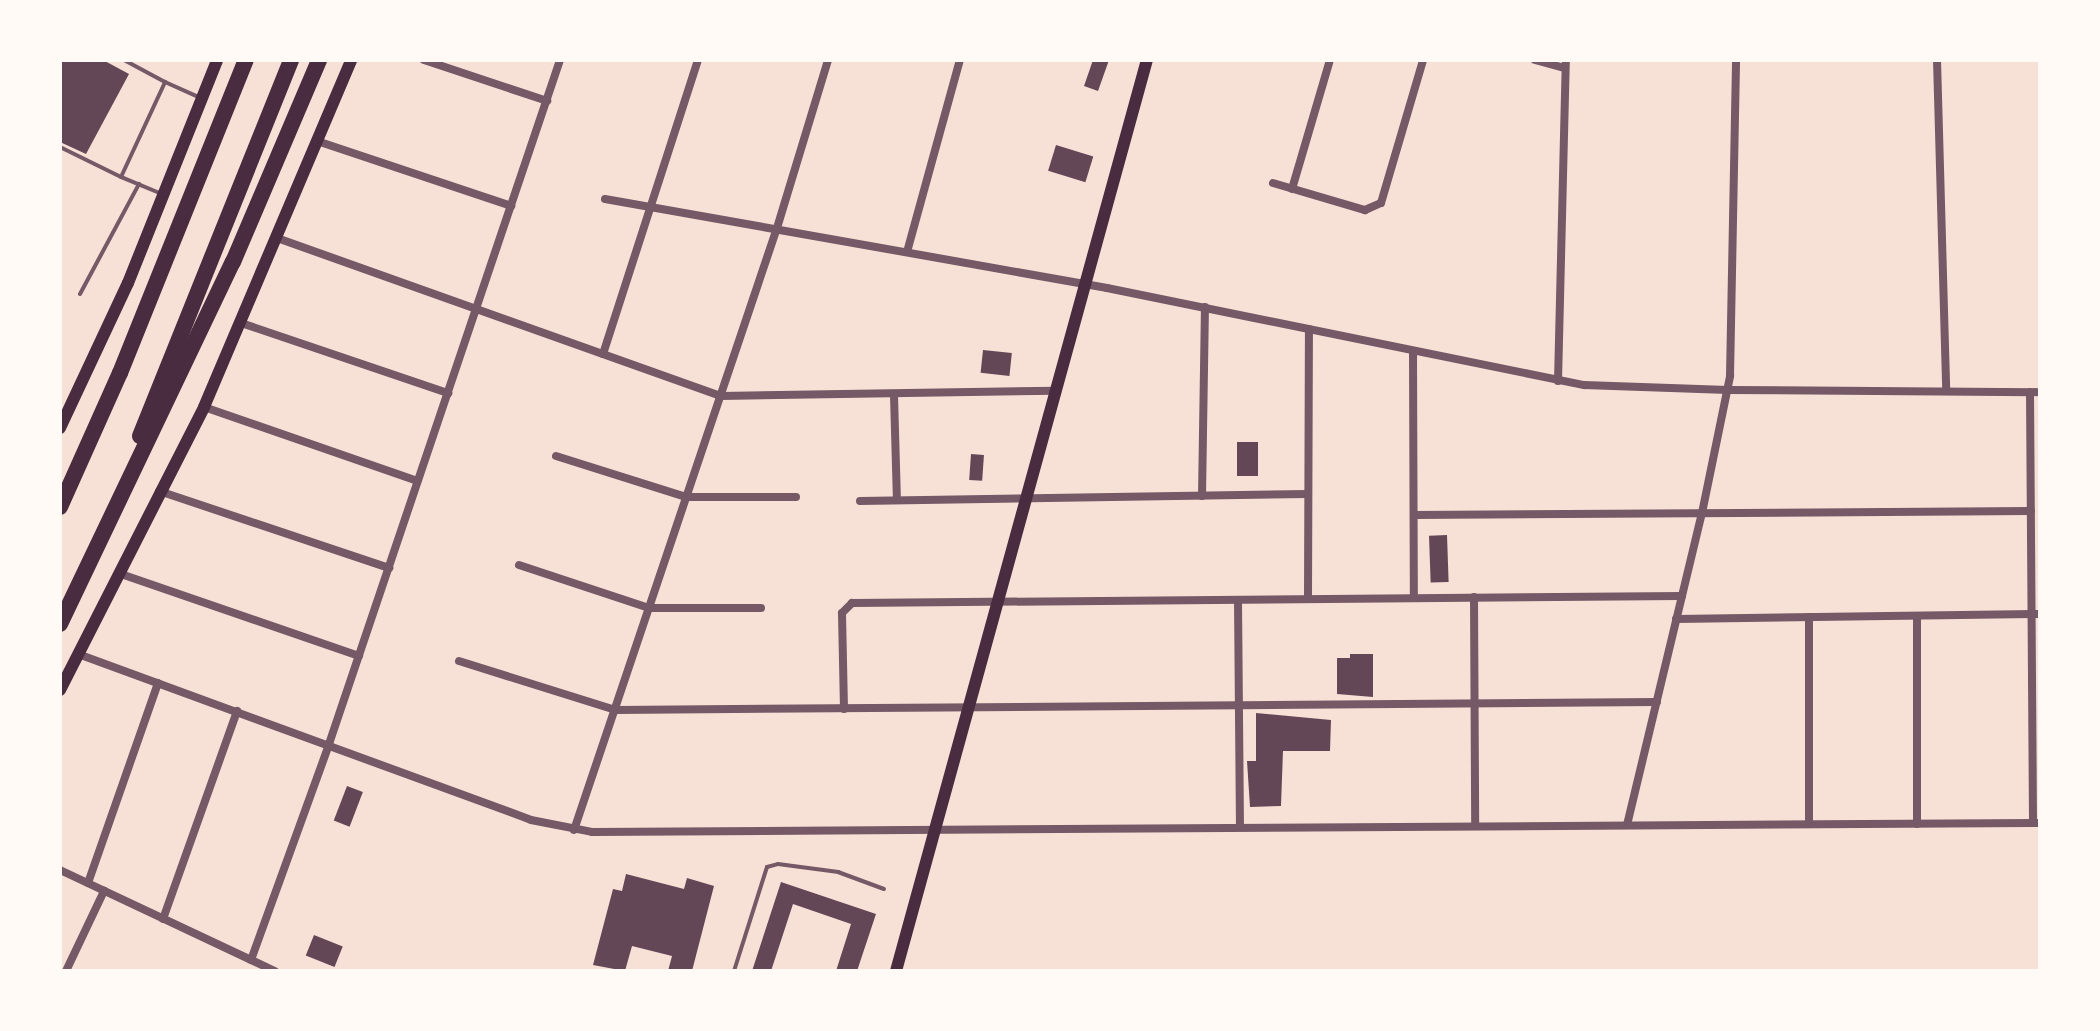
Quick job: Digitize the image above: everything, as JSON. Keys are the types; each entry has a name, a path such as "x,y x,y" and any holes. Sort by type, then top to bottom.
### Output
{"highway":[{"path":"60,507 120,373 246,60"},
{"path":"123,491 146,418 291,60"},
{"path":"60,624 233,262 319,60"}],"main road":[{"path":"60,428 128,283 217,60"},
{"path":"60,690 204,407 351,60"},
{"path":"896,971 1147,60"}],"street":[{"path":"424,60 547,101"},
{"path":"251,960 329,744 560,60"},
{"path":"603,354 698,60"},
{"path":"574,830 777,228 828,60"},
{"path":"907,252 960,60"},
{"path":"1292,189 1330,60"},
{"path":"1273,183 1365,210 1381,203 1423,60"},
{"path":"1535,60 1565,64 1558,381"},
{"path":"1627,825 1702,513 1728,390 1736,60"},
{"path":"1937,60 1946,391"},
{"path":"317,141 511,206"},
{"path":"605,199 1085,284 1558,381 1609,387 1728,390 2040,392"},
{"path":"277,238 721,396 1056,391"},
{"path":"1202,496 1205,307"},
{"path":"241,323 448,393"},
{"path":"1308,599 1309,329"},
{"path":"1413,351 1414,598"},
{"path":"78,654 531,820 574,830 630,833 2036,823 2036,614 2030,392"},
{"path":"894,395 897,500"},
{"path":"204,407 418,481"},
{"path":"556,456 686,497 796,497"},
{"path":"159,491 389,568"},
{"path":"860,501 1308,494"},
{"path":"1414,515 2031,511"},
{"path":"519,565 649,608 761,608"},
{"path":"118,572 359,656"},
{"path":"844,709 842,613 845,606 998,601 1682,596"},
{"path":"1474,597 1475,826"},
{"path":"1238,600 1240,827"},
{"path":"1676,619 2036,614"},
{"path":"1917,616 1917,824"},
{"path":"1809,617 1809,824"},
{"path":"459,661 615,710 1657,702"},
{"path":"88,883 158,683"},
{"path":"163,919 237,711"},
{"path":"60,870 275,971"},
{"path":"66,971 104,891"}],"lane":[{"path":"124,60 201,98"},
{"path":"121,177 165,82"},
{"path":"60,147 163,194"},
{"path":"80,294 139,184"},
{"path":"734,971 767,867 778,864 838,872 884,889"}],"building":[{"path":"60,60 103,60 129,74 86,154 60,142"},
{"path":"1093,60 1109,60 1098,91 1084,86"},
{"path":"1056,145 1093,156 1085,182 1048,171"},
{"path":"983,350 1012,353 1009,376 981,373"},
{"path":"1237,442 1258,442 1258,476 1237,476"},
{"path":"971,454 984,455 982,481 969,480"},
{"path":"1447,535 1449,582 1431,583 1429,536"},
{"path":"1350,654 1373,654 1373,697 1337,694 1337,658 1350,658"},
{"path":"1256,713 1331,720 1330,751 1283,751 1281,806 1250,807 1247,761 1256,761"},
{"path":"347,786 363,792 350,827 334,821"},
{"path":"626,874 684,889 687,878 714,886 692,971 668,971 672,956 632,946 625,971 593,965 613,889 622,891"},
{"path":"781,882 876,914 857,971 836,971 851,924 793,904 771,971 752,971"},
{"path":"314,935 343,947 335,967 306,955"}]}
